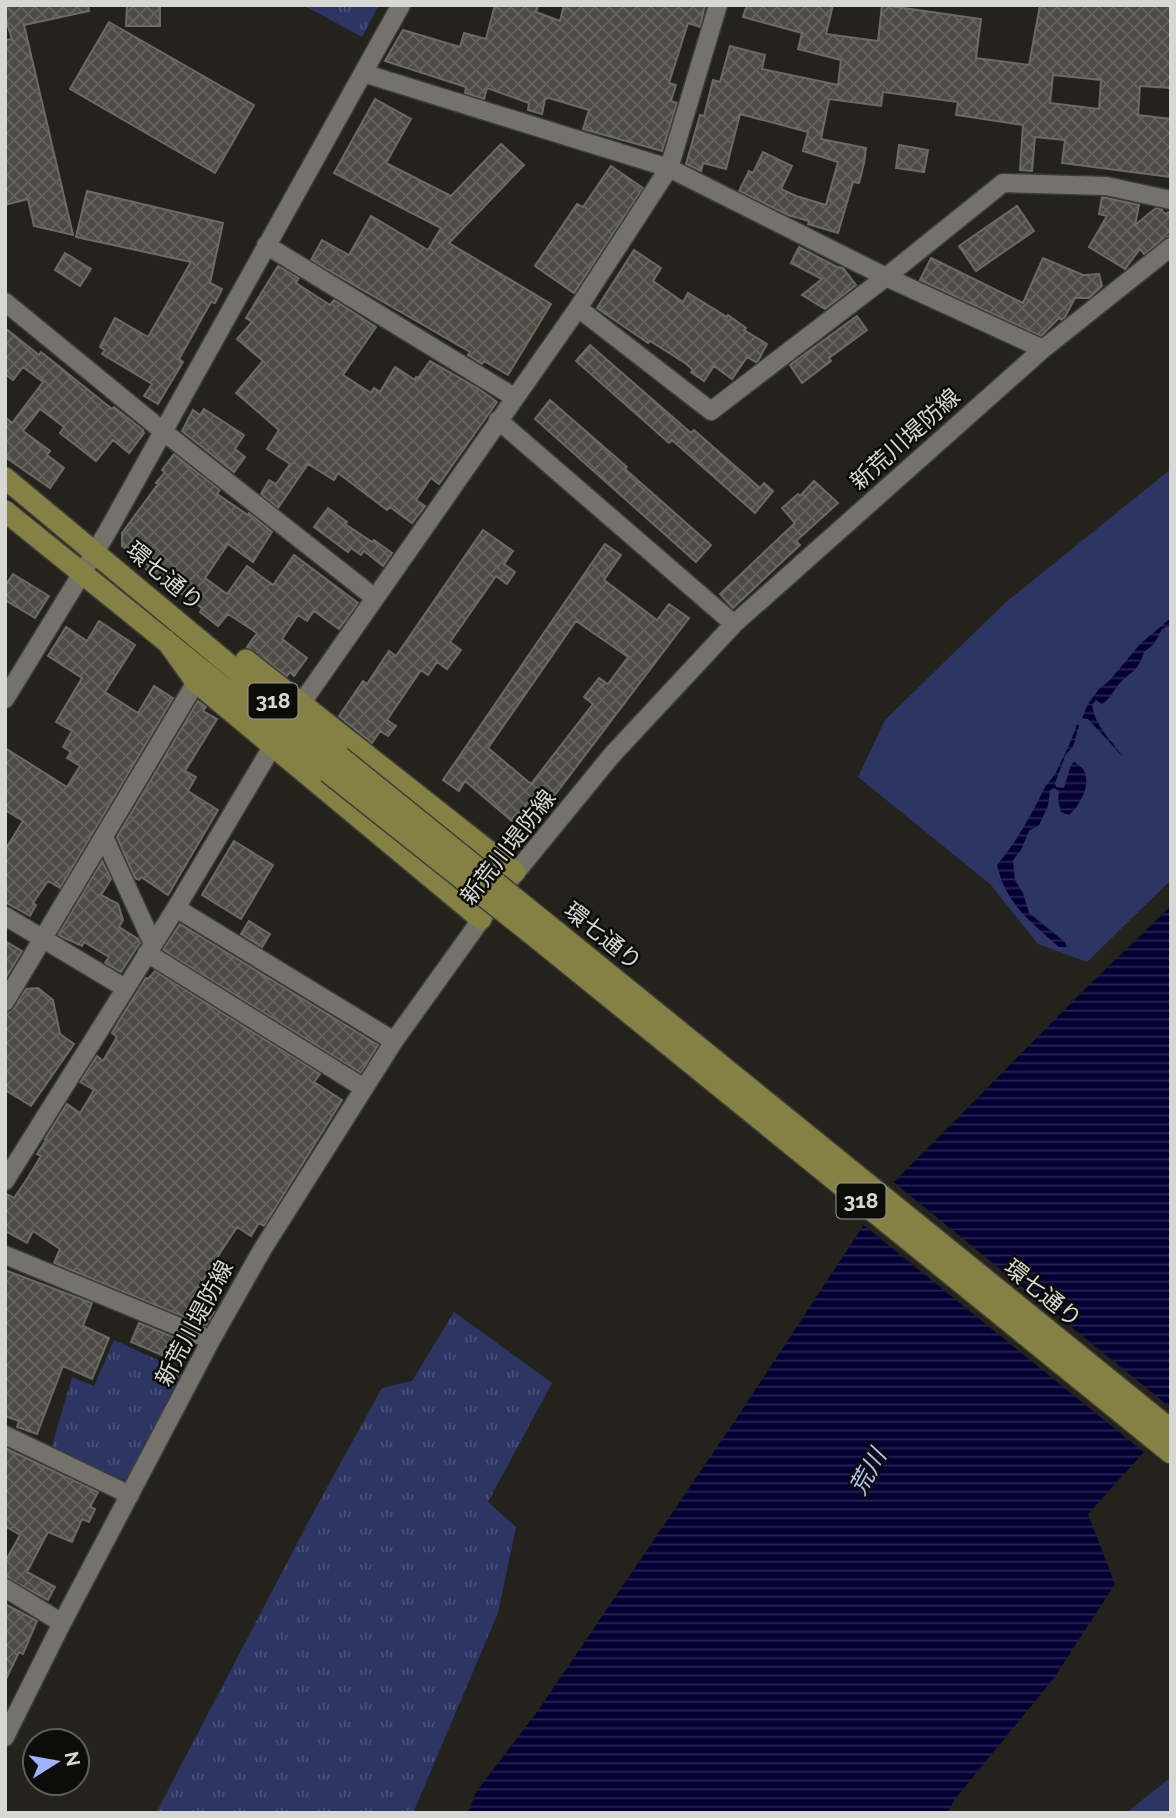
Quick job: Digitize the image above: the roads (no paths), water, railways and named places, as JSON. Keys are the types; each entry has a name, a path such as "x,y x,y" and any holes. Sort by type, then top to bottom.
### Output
{"main road":[{"name":"環七通り","path":"5,478 172,616 334,764"},
{"name":"環七通り","path":"5,511 166,640 334,764 1171,1430"},
{"path":"172,616 219,638 515,872"},
{"path":"166,640 195,682 481,919"},
{"name":"環七通り","path":"549,937 1171,1453"}],"street":[{"path":"5,699 95,552 164,432 401,5"},
{"path":"301,704 578,308 669,169 718,5"},
{"path":"363,73 669,169 886,277 1042,349"},
{"path":"578,308 710,411 886,277 1003,183 1106,186 1171,200"},
{"path":"266,245 514,397"},
{"name":"新荒川堤防線","path":"5,1737 211,1340 275,1227 394,1041 515,872 612,755 734,624 1042,349 1171,247"},
{"path":"5,302 164,432 375,598"},
{"path":"498,420 734,624"},
{"path":"5,1002 195,682"},
{"path":"5,1181 176,908 272,747"},
{"path":"104,837 150,948 364,1088"},
{"path":"176,908 394,1041"},
{"path":"5,916 125,988"},
{"path":"5,1255 211,1340"},
{"path":"5,1435 130,1495"},
{"path":"5,1588 62,1623"}],"water":[{"path":"1171,618 1171,625 1162,629 1154,644 1144,652 1136,668 1109,698 1102,704 1096,700 1092,705 1100,727 1123,757 1088,719 1082,718 1099,689 1140,644"},
{"path":"1077,724 1079,726 1073,747 1066,754 1055,783 1056,787 1064,788 1074,762 1085,773 1083,796 1069,815 1061,812 1059,791 1054,788 1050,790 1048,806 1039,825 1029,831 1021,850 1013,860 1015,880 1023,893 1029,913 1065,942 1067,947 1059,947 1020,911 1006,891 997,865 1018,837 1055,774"},
{"name":"荒川","path":"1171,906 1171,1422 1088,1514 1115,1584 1054,1678 955,1799 947,1813 468,1813 476,1792 537,1712 736,1419 888,1188"}]}
